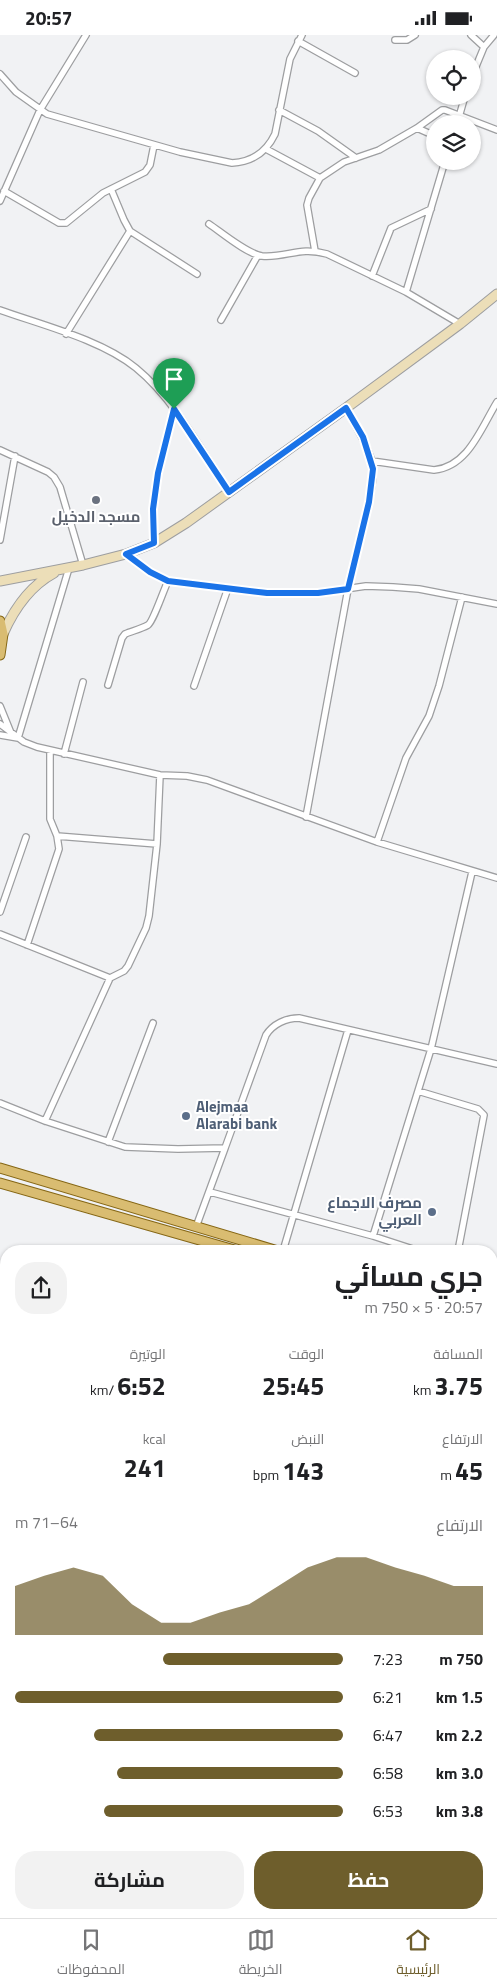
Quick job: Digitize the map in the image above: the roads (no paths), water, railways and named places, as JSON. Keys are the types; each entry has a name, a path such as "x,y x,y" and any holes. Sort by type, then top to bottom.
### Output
{"main road":[{"path":"0,581 83,565 126,554 154,543 186,523 495,299"},
{"path":"0,655 3,634 20,603 30,591 48,577 65,569"},
{"path":"0,621 3,634"},
{"path":"0,1169 258,1245"},
{"path":"0,1183 217,1245"}],"street":[{"path":"0,201 40,110 86,35"},
{"path":"395,40 407,40 415,35"},
{"path":"471,35 484,47"},
{"path":"481,54 484,47 494,35"},
{"path":"0,74 16,92 40,110 66,121 154,145 232,163 253,159 266,149 275,134 290,59 300,38 355,73"},
{"path":"435,115 442,110 460,115 463,105"},
{"path":"279,110 318,131 356,158"},
{"path":"315,251 307,205 320,178 344,162 379,150 426,122"},
{"path":"481,124 497,131"},
{"path":"417,128 426,132"},
{"path":"4,191 62,224 70,221 96,198 145,172 150,165 154,145"},
{"path":"266,149 320,178"},
{"path":"406,292 442,170"},
{"path":"111,189 130,231 197,274"},
{"path":"372,276 391,228 431,209"},
{"path":"208,223 258,255 272,256 302,250 327,254 406,292 460,324"},
{"path":"66,334 130,231"},
{"path":"221,320 258,255"},
{"path":"0,310 105,349 128,362 156,387 174,409 229,492"},
{"path":"372,461 434,470 444,469 465,455 497,402"},
{"path":"306,817 348,589 372,488 372,461 363,437 346,408"},
{"path":"154,543 153,509 156,482 174,409"},
{"path":"0,450 48,472 54,477 60,487 83,565"},
{"path":"0,540 15,456"},
{"path":"126,554 150,572 168,581 267,593 297,593 366,586 419,589 497,604"},
{"path":"18,738 65,569"},
{"path":"108,685 122,637 150,623 154,618 160,597 168,581"},
{"path":"194,686 228,588"},
{"path":"377,842 406,758 429,716 439,686 462,597"},
{"path":"64,754 83,682"},
{"path":"0,706 11,733"},
{"path":"0,724 18,738 36,747 160,775 187,776 208,780 377,842 497,878"},
{"path":"0,735 18,738"},
{"path":"27,945 59,849 57,835 50,819 50,751"},
{"path":"45,1121 110,978 124,971 128,966 146,928 151,905 157,843 160,775"},
{"path":"57,835 157,843"},
{"path":"0,912 26,837"},
{"path":"373,1236 431,1049 472,872"},
{"path":"0,933 110,978"},
{"path":"196,1227 269,1031 278,1023 291,1018 299,1018 497,1064"},
{"path":"108,1142 153,1023"},
{"path":"285,1245 348,1030"},
{"path":"418,1091 478,1109 484,1115 459,1245"},
{"path":"0,1103 45,1121 125,1147 149,1149 225,1148"},
{"path":"210,1192 401,1245"}],"place":[{"name":"مسجد الدخيل","path":"96,500"},
{"name":"Alejmaa Alarabi bank","path":"186,1116"},
{"name":"مصرف الاجماع العربي","path":"432,1212"}]}
